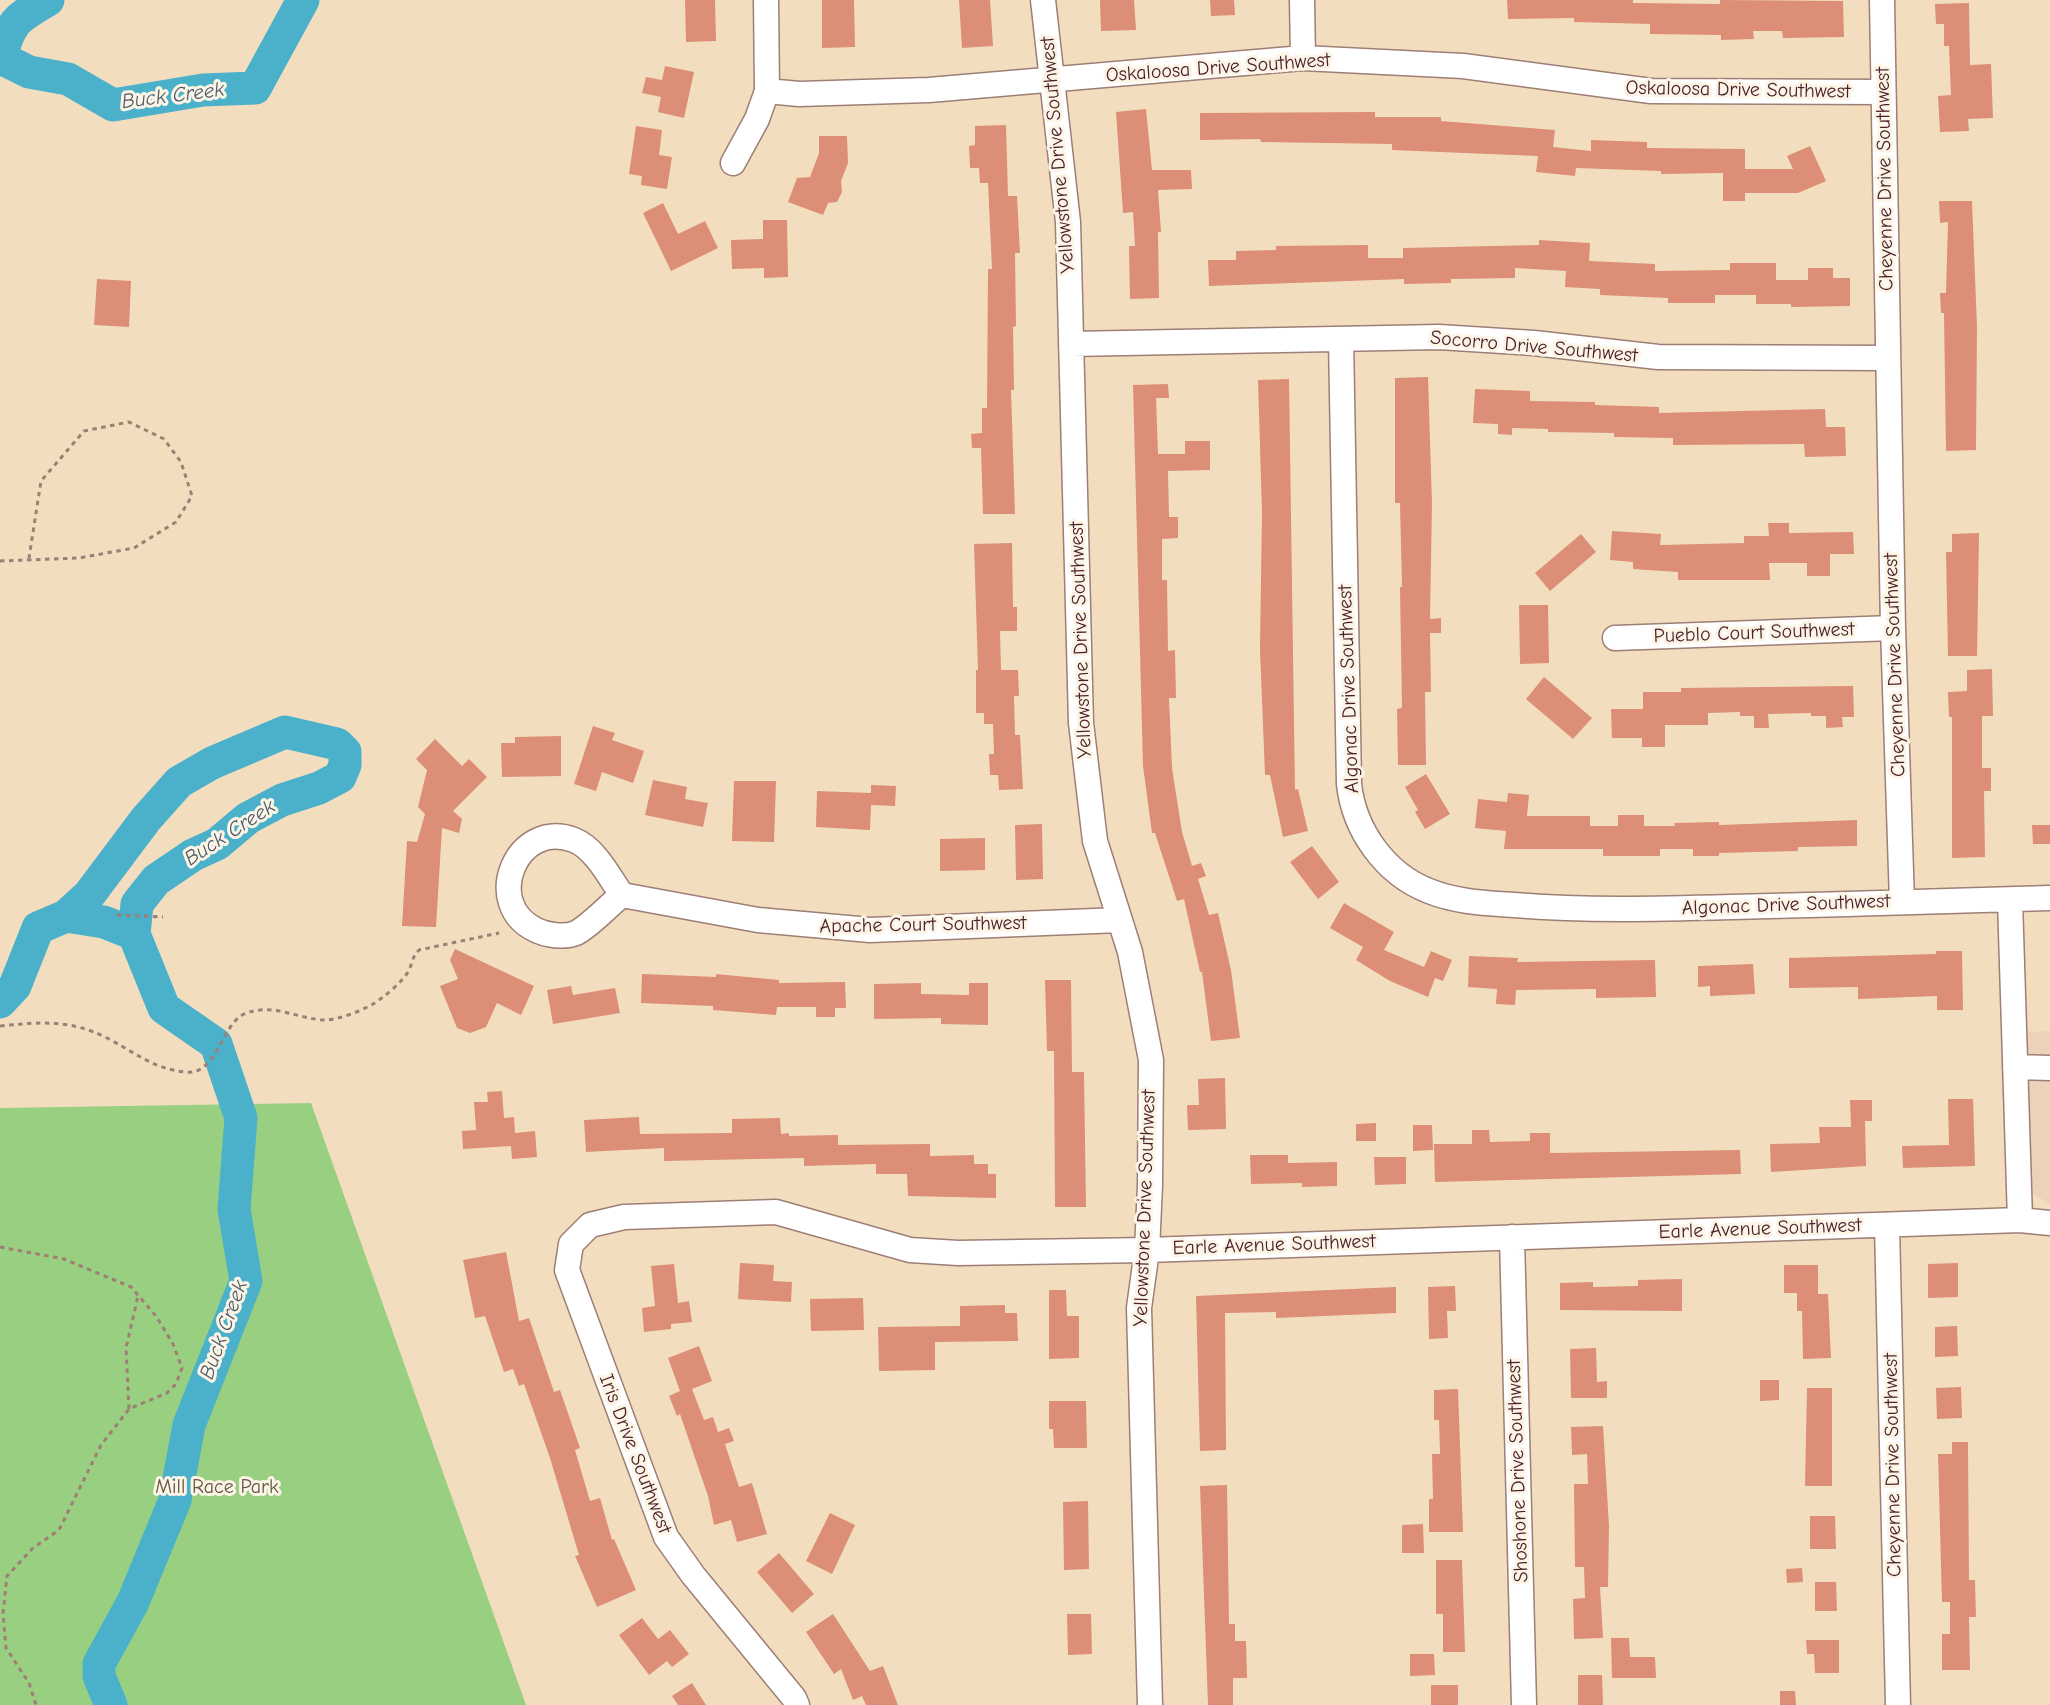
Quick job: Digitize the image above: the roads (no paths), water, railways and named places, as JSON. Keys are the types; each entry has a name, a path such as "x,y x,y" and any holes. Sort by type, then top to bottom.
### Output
{"street":[{"path":"733,162 757,119 768,91 766,0"},
{"name":"Yellowstone Drive Southwest","path":"1043,0 1066,202 1080,723 1095,841 1130,952 1150,1060 1147,1250 1139,1308 1150,1705"},
{"path":"1302,0 1303,58"},
{"name":"Cheyenne Drive Southwest","path":"1882,0 1893,628 1902,902"},
{"name":"Oskaloosa Drive Southwest","path":"768,91 807,94 929,90 1303,58 1455,66 1660,92 1883,92"},
{"name":"Socorro Drive Southwest","path":"1071,344 1470,338 1677,358 1888,358"},
{"name":"Algonac Drive Southwest","path":"1341,339 1349,784 1351,800 1360,824 1386,862 1416,886 1442,896 1527,906 1656,909 1902,902"},
{"name":"Pueblo Court Southwest","path":"1615,638 1893,628"},
{"path":"549,836 575,840 594,856 622,895 575,933 546,935 523,924 509,902 510,871 522,849 549,836"},
{"name":"Apache Court Southwest","path":"622,895 758,920 870,930 1120,920"},
{"path":"1902,902 2050,898"},
{"path":"2010,900 2020,1220"},
{"path":"2015,1067 2050,1068"},
{"name":"Earle Avenue Southwest","path":"579,1306 567,1270 571,1244 590,1225 624,1216 776,1212 910,1250 958,1253 1147,1250 2020,1220 2050,1223"},
{"name":"Cheyenne Drive Southwest","path":"1887,1225 1899,1705"},
{"name":"Shoshone Drive Southwest","path":"1512,1237 1524,1705"},
{"name":"Iris Drive Southwest","path":"579,1306 666,1537 693,1575 794,1698 797,1705"}],"waterway":[{"name":"Buck Creek","path":"1,58 8,36 16,22 48,0"},
{"name":"Buck Creek","path":"0,60 1,58 29,72 68,79 113,105 203,90 255,88 303,0"},
{"name":"Buck Creek","path":"66,916 89,895 146,819 179,782 212,763 285,732 337,744 345,752 345,765 340,777 319,788 282,800 248,818 217,844 193,855 156,880 137,904 134,934"},
{"name":"Buck Creek","path":"0,1002 15,986 38,928 66,916 104,922 134,934 164,1008 216,1044 241,1118 234,1209 246,1281 189,1425 175,1500 133,1602 99,1664 99,1676 111,1705"}],"park label":[{"name":"Mill Race Park","path":"217,1487"}]}
